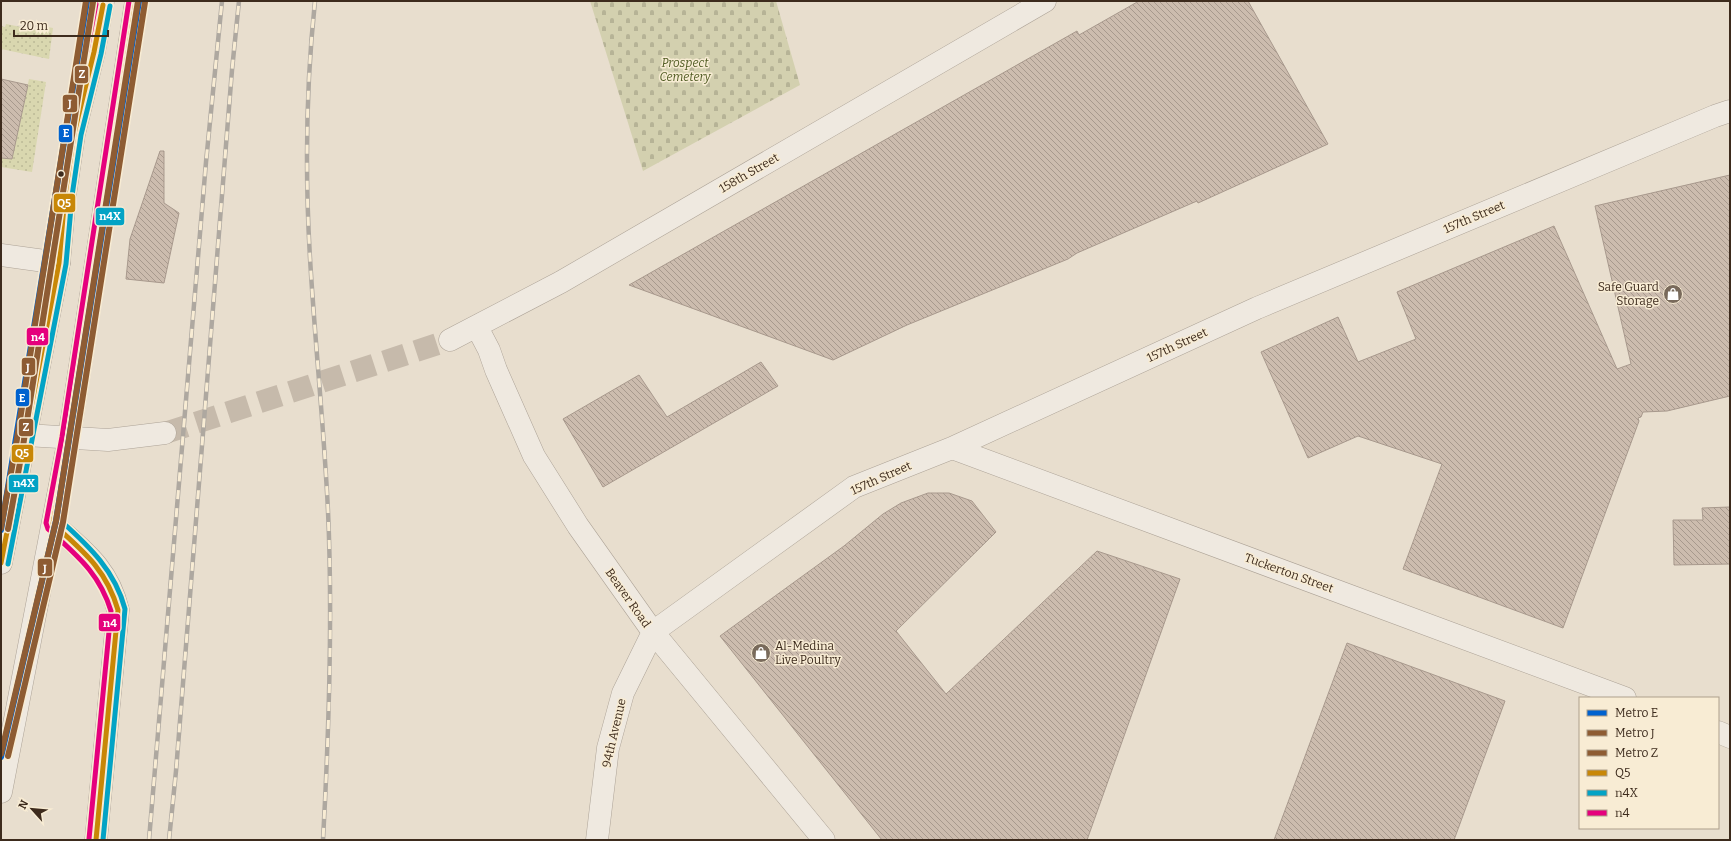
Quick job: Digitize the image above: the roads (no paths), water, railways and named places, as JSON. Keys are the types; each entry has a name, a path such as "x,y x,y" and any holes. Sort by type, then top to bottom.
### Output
{"street":[{"path":"1,563 59,263 67,174 74,134 94,52 103,1"},
{"path":"1,792 69,438 136,1"},
{"name":"158th Street","path":"450,340 568,278 1045,1"},
{"name":"157th Street","path":"653,632 854,487 952,448 1257,308 1730,111"},
{"path":"1,255 59,263"},
{"name":"Beaver Road","path":"477,327 489,350 496,370 534,456 578,526 653,632 824,840"},
{"path":"26,435 108,440 165,433"},
{"name":"Tuckerton Street","path":"952,448 1623,697"},
{"path":"53,524 94,561 107,579 114,594 118,610 96,840"},
{"name":"94th Avenue","path":"597,840 608,748 623,693 653,632"},
{"path":"1719,732 1730,737"}],"tunnel":[{"path":"165,433 450,340"}],"railway":[{"path":"149,840 206,162 222,1"},
{"path":"169,840 176,771 232,70 239,1"},
{"path":"315,1 308,97 307,194 312,290 328,511 330,593 329,717 323,840"}],"metro line":[{"name":"J","path":"1,528 16,445 86,1"},
{"name":"E","path":"1,530 87,1"},
{"name":"J","path":"1,754 56,521 138,1"},
{"name":"E","path":"1,757 56,521 139,1"},
{"name":"Z","path":"8,529 23,446 93,2"},
{"name":"Z","path":"8,756 63,522 145,2"}],"place":[{"name":"Safe Guard Storage","path":"1673,294"},
{"name":"Al-Medina Live Poultry","path":"761,653"}],"park label":[{"name":"Prospect Cemetery","path":"685,70"}]}
